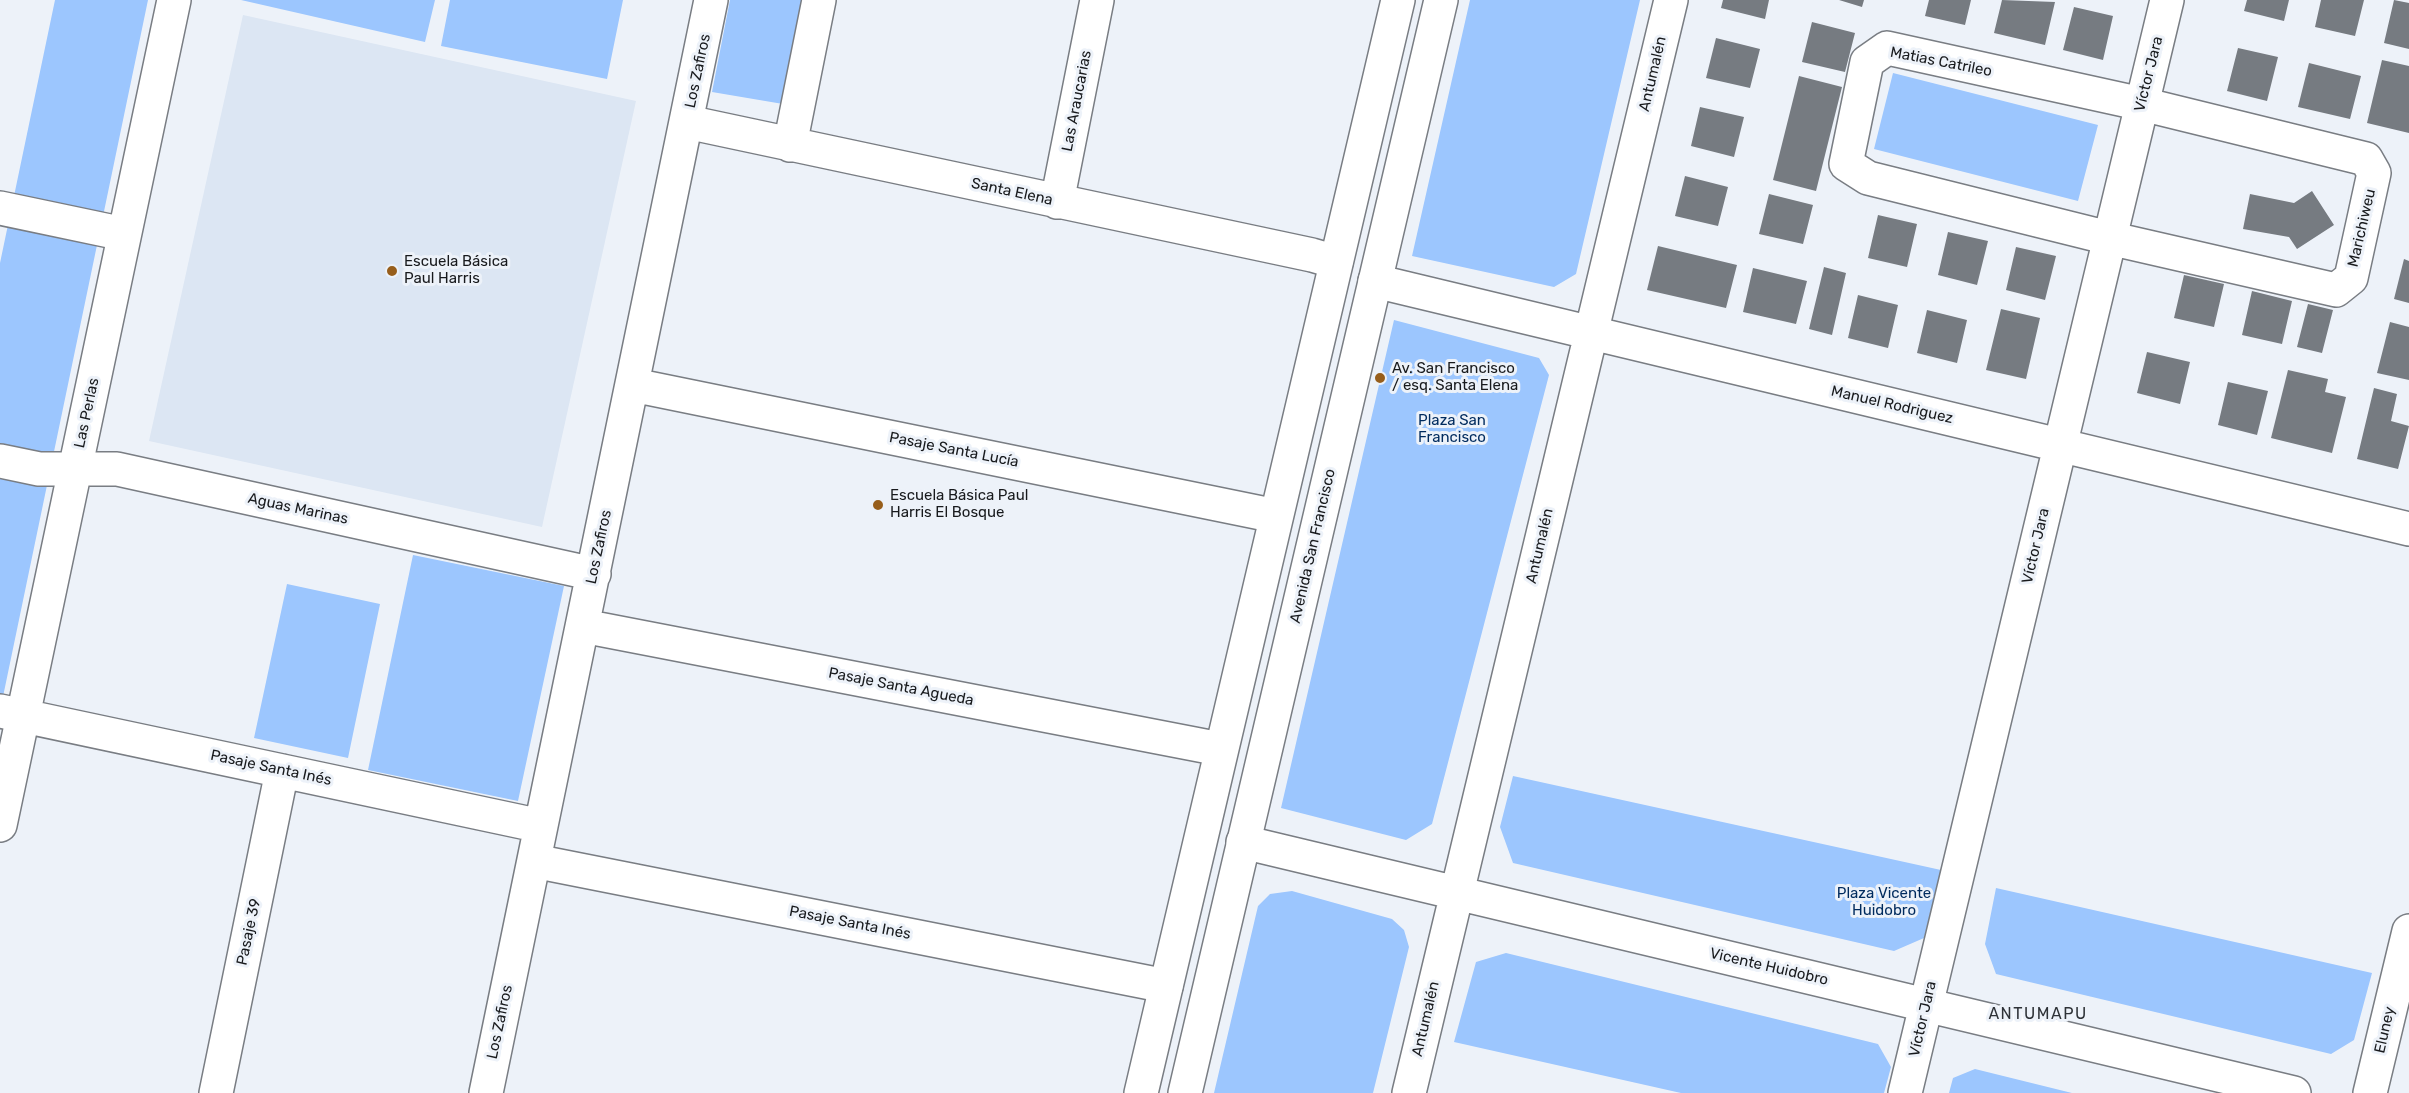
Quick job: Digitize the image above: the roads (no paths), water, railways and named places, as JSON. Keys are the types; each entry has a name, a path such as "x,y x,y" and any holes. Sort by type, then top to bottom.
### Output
{"street":[{"name":"Las Perlas","path":"0,825 12,713 75,469 174,0"},
{"name":"Los Zafiros","path":"494,1092 534,861 711,0"},
{"path":"790,145 819,0"},
{"name":"Las Araucarias","path":"1057,202 1097,0"},
{"path":"1141,1093 1220,749 1398,0"},
{"name":"Avenida San Francisco","path":"1185,1093 1442,0"},
{"name":"Antumalén","path":"1409,1093 1671,0"},
{"name":"Víctor Jara","path":"1905,1093 2167,0"},
{"name":"Matias Catrileo","path":"2109,238 1868,178 1846,164 1866,62 1887,48 2142,104"},
{"name":"Marichiweu","path":"2109,238 2336,290 2351,278 2374,173 2366,159 2142,104"},
{"name":"Santa Elena","path":"687,122 1336,262"},
{"path":"0,208 124,234"},
{"name":"Manuel Rodriguez","path":"1375,281 2409,529"},
{"name":"Pasaje Santa Lucía","path":"633,385 1276,516"},
{"name":"Aguas Marinas","path":"0,461 39,469 117,470 594,574"},
{"name":"Pasaje Santa Agueda","path":"583,626 1220,749"},
{"name":"Pasaje Santa Inés","path":"12,713 541,826"},
{"name":"Pasaje 39","path":"216,1093 282,771"},
{"name":"Vicente Huidobro","path":"1243,842 2294,1093"},
{"name":"Pasaje Santa Inés","path":"534,861 1166,986"},
{"name":"Eluney","path":"2370,1093 2409,931"}],"place":[{"name":"Escuela Básica Paul Harris","path":"392,271"},
{"name":"Av. San Francisco / esq. Santa Elena","path":"1380,378"},
{"name":"Escuela Básica Paul Harris El Bosque","path":"878,505"}],"district":[{"name":"ANTUMAPU","path":"2038,1014"}],"park label":[{"name":"Plaza San Francisco","path":"1452,430"},
{"name":"Plaza Vicente Huidobro","path":"1884,902"}]}
